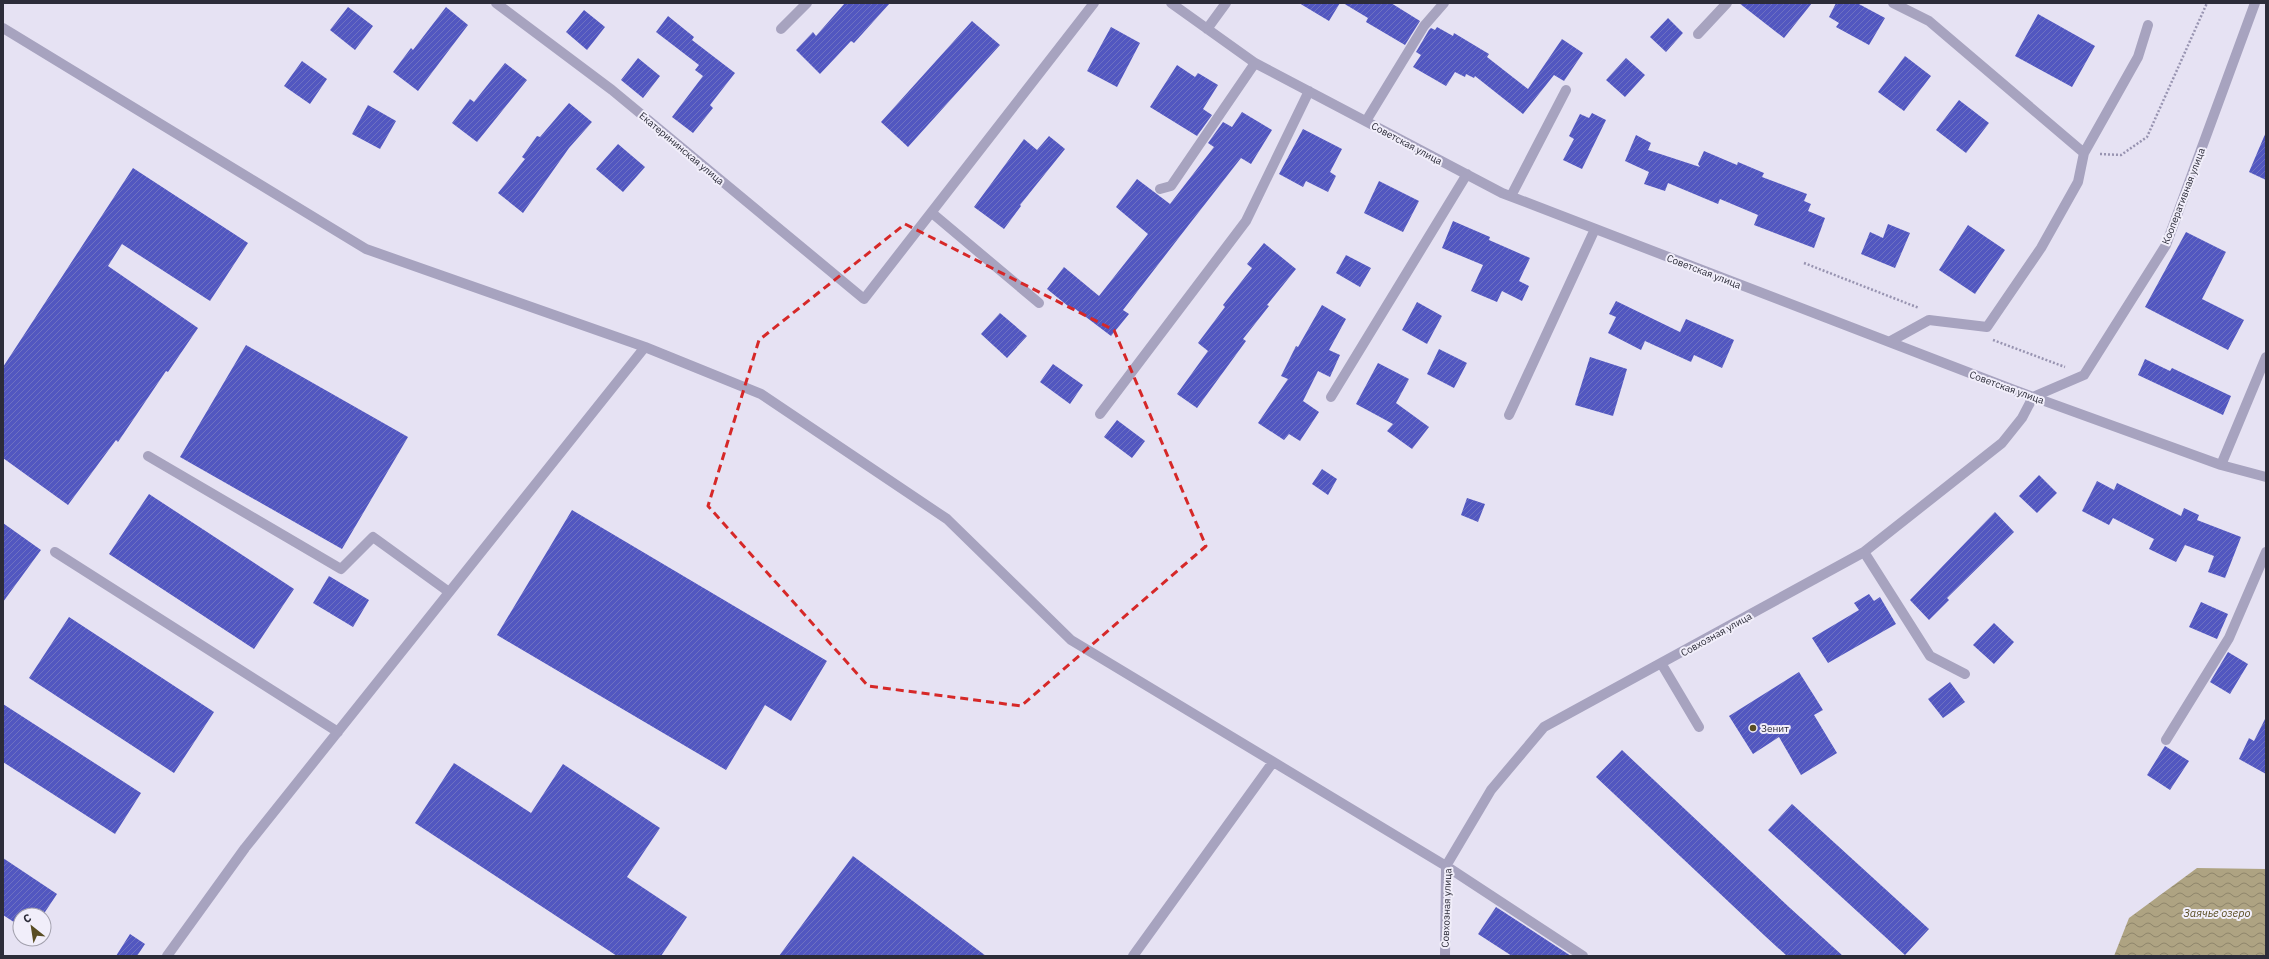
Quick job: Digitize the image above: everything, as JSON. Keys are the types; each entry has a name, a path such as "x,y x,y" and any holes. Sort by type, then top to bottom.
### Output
{"street":[{"name":"Екатерининская улица","path":"496,3 612,90 864,299 932,213"},
{"path":"781,29 807,3"},
{"path":"1039,303 932,213 1094,3"},
{"name":"Советская улица","path":"1171,3 1255,63 1511,196 2014,390 2221,464 2266,477"},
{"path":"1207,29 1226,3"},
{"path":"1366,121 1424,26 1444,3"},
{"path":"1698,34 1727,3"},
{"path":"1893,3 1929,21 2084,153"},
{"name":"Кооперативная улица","path":"2033,397 2084,375 2166,245 2255,3"},
{"path":"1889,342 1929,320 1987,327 2045,242 2078,182 2084,153 2138,57 2148,25"},
{"path":"3,28 366,249 644,347 761,394 946,520 1071,640 1446,866 1583,956"},
{"path":"1160,189 1171,186 1255,63"},
{"path":"1511,196 1566,90"},
{"path":"1100,414 1246,221 1309,91"},
{"path":"1331,397 1467,174"},
{"path":"1509,416 1595,229"},
{"path":"167,956 245,848 644,347"},
{"path":"2221,464 2266,357"},
{"name":"Совхозная улица","path":"1443,954 1446,866 1491,790 1544,726 1864,552 2002,443 2022,418 2033,397"},
{"path":"148,456 341,569 373,537 449,592"},
{"path":"55,552 338,732"},
{"path":"1864,552 1930,656 1965,674"},
{"path":"2166,740 2229,638 2266,552"},
{"path":"1662,663 1699,727"},
{"path":"1133,956 1273,762"}],"path":[{"path":"2084,153 2121,155 2146,137 2207,3"},
{"path":"1804,263 1920,309"},
{"path":"1992,339 1999,343 2045,359"}],"highlighted area":[{"path":"905,224 1114,330 1206,546 1021,706 868,686 708,506 759,340"}],"water":[{"name":"Заячье озеро","path":"2197,868 2266,869 2266,956 2114,956 2129,918"}],"building":[{"path":"845,3 890,3 854,43 851,41 820,74 796,50 813,32 816,36"},
{"path":"1299,3 1340,3 1329,21"},
{"path":"1343,3 1391,3 1420,21 1405,45 1366,22 1368,18"},
{"path":"1739,3 1812,3 1784,38"},
{"path":"1836,3 1857,3 1885,18 1869,45 1836,27 1839,23 1829,17"},
{"path":"348,7 373,26 355,50 330,30"},
{"path":"446,7 468,25 418,91 393,72 411,48 413,50"},
{"path":"584,10 605,27 587,50 566,32"},
{"path":"2038,14 2095,46 2072,87 2015,56"},
{"path":"668,16 694,37 692,40 735,73 710,105 713,108 693,133 672,117 703,76 695,70 699,65 656,32"},
{"path":"1668,18 1683,33 1666,52 1650,37"},
{"path":"972,21 1000,45 908,147 881,122"},
{"path":"1111,27 1140,43 1117,87 1087,71"},
{"path":"1437,27 1453,36 1454,33 1489,54 1487,57 1528,89 1562,39 1583,53 1564,81 1554,75 1523,114 1475,76 1474,78 1466,74 1465,77 1455,72 1446,86 1413,67 1421,55 1416,52 1429,30 1431,28 1435,30"},
{"path":"1905,56 1931,76 1904,111 1878,92"},
{"path":"638,58 660,76 643,98 621,80"},
{"path":"1626,58 1645,75 1625,97 1606,80"},
{"path":"302,61 327,79 310,104 284,86"},
{"path":"505,63 527,80 477,142 452,123 470,99 474,102"},
{"path":"1177,65 1195,77 1198,73 1218,85 1203,109 1212,115 1197,136 1150,107"},
{"path":"1959,100 1989,123 1966,153 1936,130"},
{"path":"569,103 592,122 569,148 523,213 498,193 525,159 522,157 537,136 540,137"},
{"path":"368,105 396,121 380,149 352,134"},
{"path":"1242,112 1272,130 1251,164 1241,158 1123,310 1129,314 1111,336 1074,308 1073,310 1047,289 1064,267 1099,296 1148,234 1116,207 1137,179 1170,204 1214,147 1208,143 1223,122 1232,127"},
{"path":"1592,113 1606,120 1582,169 1563,160 1574,139 1569,136 1580,114 1589,118"},
{"path":"1303,129 1342,149 1330,172 1336,176 1328,192 1306,181 1303,187 1279,174"},
{"path":"2266,132 2266,180 2249,172"},
{"path":"1636,135 1651,143 1648,150 1700,167 1698,164 1704,151 1737,165 1738,162 1764,173 1762,177 1807,194 1804,201 1811,204 1808,211 1825,218 1814,248 1754,225 1758,215 1720,199 1718,204 1668,183 1665,191 1644,184 1649,172 1625,161"},
{"path":"1049,136 1065,149 1020,205 1021,206 1004,229 974,207 1024,139 1037,150"},
{"path":"618,144 645,167 623,192 596,169"},
{"path":"133,168 248,243 210,301 122,244 108,266 198,328 168,372 166,371 118,442 116,440 68,505 3,458 3,367"},
{"path":"1379,181 1419,201 1403,232 1364,213"},
{"path":"1453,221 1490,237 1489,240 1530,258 1519,281 1529,286 1522,301 1502,291 1497,302 1471,291 1483,265 1442,248"},
{"path":"1888,224 1910,233 1895,268 1861,254 1870,232 1883,238"},
{"path":"1968,225 2005,250 1975,294 1939,270"},
{"path":"2186,232 2226,252 2202,299 2244,320 2228,350 2145,307"},
{"path":"1264,243 1296,269 1267,305 1269,306 1243,339 1246,341 1197,408 1177,394 1208,351 1198,343 1225,307 1223,305 1252,268 1247,264"},
{"path":"1346,255 1371,268 1360,287 1336,273"},
{"path":"1616,301 1680,332 1686,319 1734,340 1722,368 1694,355 1691,362 1645,341 1641,350 1608,333 1616,317 1609,314"},
{"path":"1417,302 1442,316 1427,344 1402,330"},
{"path":"1322,305 1346,319 1329,350 1340,355 1330,377 1318,371 1303,401 1319,412 1300,441 1289,434 1284,440 1258,423 1288,379 1281,376 1296,346 1298,347"},
{"path":"1000,313 1027,336 1007,358 981,334"},
{"path":"246,345 408,437 342,549 180,457"},
{"path":"1439,349 1467,363 1454,388 1427,374"},
{"path":"1590,357 1627,369 1613,416 1575,405"},
{"path":"2145,359 2170,371 2172,368 2231,396 2223,415 2138,375"},
{"path":"1378,363 1409,379 1396,403 1429,427 1412,449 1387,431 1393,424 1356,404"},
{"path":"1053,364 1083,385 1070,404 1040,382"},
{"path":"1117,420 1145,441 1132,458 1104,437"},
{"path":"1322,469 1337,479 1328,495 1312,484"},
{"path":"2039,475 2057,493 2037,513 2019,496"},
{"path":"2097,481 2114,490 2117,483 2181,516 2184,508 2199,515 2197,520 2241,537 2225,578 2208,572 2214,556 2185,545 2176,562 2149,549 2154,539 2113,518 2109,525 2082,511"},
{"path":"149,494 294,589 254,649 109,554"},
{"path":"1467,498 1485,504 1478,522 1461,515"},
{"path":"572,510 827,661 791,721 765,705 726,770 497,635"},
{"path":"1995,512 2014,532 1947,598 1949,600 1929,620 1910,600"},
{"path":"3,523 41,550 3,602"},
{"path":"329,576 369,600 353,627 313,603"},
{"path":"1869,594 1874,601 1880,597 1896,624 1828,663 1812,638 1859,610 1854,603"},
{"path":"2201,602 2228,614 2217,639 2189,627"},
{"path":"69,617 214,712 174,773 29,678"},
{"path":"1994,623 2014,642 1994,664 1973,645"},
{"path":"2228,652 2248,664 2230,694 2210,682"},
{"path":"1799,672 1823,710 1814,715 1837,753 1801,775 1779,737 1753,754 1729,716"},
{"path":"1950,682 1965,702 1943,718 1928,699"},
{"path":"3,704 141,793 115,834 3,762"},
{"path":"2266,717 2266,774 2239,759 2249,738 2254,741"},
{"path":"2165,746 2189,761 2170,790 2147,775"},
{"path":"1622,750 1843,956 1787,956 1765,936 1596,777"},
{"path":"454,763 531,813 563,764 660,828 627,877 687,917 661,956 617,956 415,823"},
{"path":"1792,804 1929,929 1905,955 1768,830"},
{"path":"853,856 986,956 779,956"},
{"path":"3,858 57,894 48,907 12,907 12,921 3,915"},
{"path":"1496,907 1571,956 1512,956 1478,934"},
{"path":"130,934 145,944 137,956 116,956"}],"place":[{"name":"Зенит","path":"1753,728"}]}
